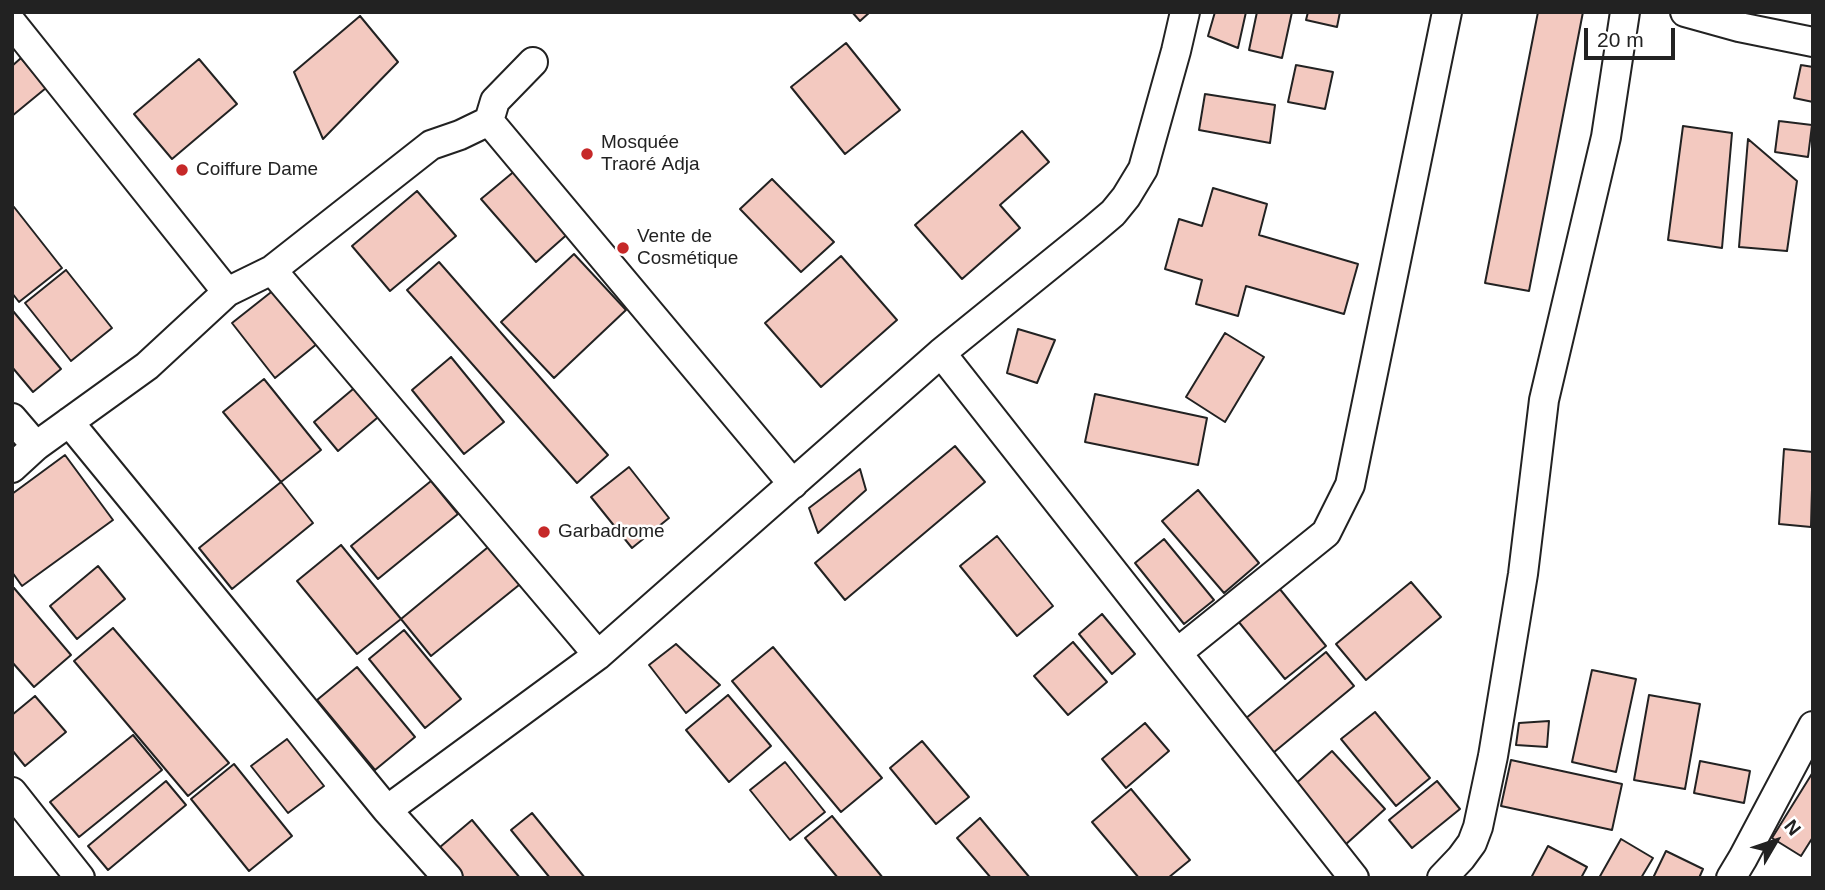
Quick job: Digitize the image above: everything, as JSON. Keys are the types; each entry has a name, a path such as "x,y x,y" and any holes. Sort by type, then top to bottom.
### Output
{"street":[{"path":"387,810 598,655 941,353 1113,214 1143,169 1185,12"},
{"path":"1177,653 1326,533 1350,485 1447,12"},
{"path":"1442,878 1472,843 1478,827 1493,756 1523,574 1544,400 1606,137 1625,12"},
{"path":"1685,12 1739,27 1813,42"},
{"path":"12,23 227,292"},
{"path":"12,468 36,446 147,366 227,292 272,270 431,145 489,121 495,101 533,62"},
{"path":"489,121 793,484"},
{"path":"272,270 598,655"},
{"path":"941,353 1354,878"},
{"path":"12,418 36,446"},
{"path":"69,422 387,810 448,878"},
{"path":"1731,878 1813,726"},
{"path":"12,792 80,878"}],"building":[{"path":"852,12 870,12 860,21"},
{"path":"1215,12 1246,12 1238,48 1208,36"},
{"path":"1257,12 1292,12 1282,58 1249,50"},
{"path":"1308,12 1340,12 1337,27 1306,20"},
{"path":"1538,12 1583,12 1529,291 1485,283"},
{"path":"360,16 398,62 323,139 294,72"},
{"path":"846,43 900,110 845,154 791,87"},
{"path":"21,58 46,88 12,116 12,66"},
{"path":"199,59 237,104 172,159 134,114"},
{"path":"1296,65 1333,72 1325,109 1288,102"},
{"path":"1801,65 1813,67 1813,102 1794,98"},
{"path":"1205,94 1275,105 1270,143 1199,130"},
{"path":"1779,121 1812,125 1808,157 1775,152"},
{"path":"1683,126 1732,133 1722,248 1668,240"},
{"path":"1022,131 1049,162 1000,205 1020,228 962,279 915,225"},
{"path":"1748,139 1797,181 1787,251 1739,247"},
{"path":"517,169 571,231 536,262 481,199"},
{"path":"772,179 834,242 801,272 740,209"},
{"path":"1213,188 1267,204 1259,235 1358,264 1344,314 1246,286 1238,316 1196,304 1202,280 1165,269 1179,219 1202,226"},
{"path":"417,191 456,236 390,291 352,246"},
{"path":"14,207 62,268 19,302 12,293"},
{"path":"574,254 626,310 554,378 501,322"},
{"path":"841,256 897,320 821,387 765,323"},
{"path":"439,262 608,455 577,483 407,290"},
{"path":"66,270 112,328 71,361 25,303"},
{"path":"275,289 318,343 275,378 232,323"},
{"path":"13,311 61,369 33,392 12,367"},
{"path":"1018,329 1055,340 1037,383 1007,373"},
{"path":"1225,333 1264,357 1225,422 1186,397"},
{"path":"451,357 504,422 464,454 412,390"},
{"path":"264,379 321,450 281,482 223,412"},
{"path":"359,384 383,413 338,451 314,422"},
{"path":"1095,394 1207,418 1198,465 1085,442"},
{"path":"955,446 985,482 845,600 815,563"},
{"path":"1784,449 1813,452 1811,527 1779,524"},
{"path":"65,455 113,520 22,586 12,572 12,494"},
{"path":"629,467 669,518 632,548 591,497"},
{"path":"860,469 866,490 818,533 809,508"},
{"path":"431,481 458,514 378,579 351,546"},
{"path":"281,482 313,523 232,589 199,548"},
{"path":"1198,490 1259,563 1224,593 1162,521"},
{"path":"997,536 1053,606 1017,636 960,566"},
{"path":"1164,539 1214,600 1184,624 1135,563"},
{"path":"493,543 524,581 431,656 401,619"},
{"path":"341,545 401,619 357,654 297,581"},
{"path":"98,566 125,599 77,639 50,606"},
{"path":"1411,582 1441,617 1366,680 1336,644"},
{"path":"14,588 71,655 34,687 12,662"},
{"path":"1279,588 1326,646 1285,679 1238,621"},
{"path":"1102,614 1135,654 1112,674 1079,634"},
{"path":"113,628 229,763 188,796 74,661"},
{"path":"404,630 461,699 425,728 369,659"},
{"path":"1073,642 1107,682 1068,715 1034,676"},
{"path":"676,644 720,685 686,713 649,665"},
{"path":"773,647 882,778 841,812 732,681"},
{"path":"1326,652 1354,686 1273,753 1245,719"},
{"path":"357,667 415,737 375,770 317,700"},
{"path":"1592,670 1636,679 1616,772 1572,762"},
{"path":"728,695 771,746 729,782 686,730"},
{"path":"1649,695 1700,704 1685,789 1634,780"},
{"path":"35,696 66,732 25,766 12,750 12,715"},
{"path":"1375,712 1430,778 1396,806 1341,739"},
{"path":"1549,721 1547,747 1516,745 1519,723"},
{"path":"1145,723 1169,751 1126,788 1102,759"},
{"path":"133,735 162,770 79,837 50,802"},
{"path":"287,739 324,786 288,813 251,766"},
{"path":"922,741 969,797 936,824 890,768"},
{"path":"1332,751 1385,809 1345,845 1292,787"},
{"path":"1511,760 1622,784 1612,830 1501,806"},
{"path":"1700,761 1750,771 1744,803 1694,793"},
{"path":"785,762 825,812 790,840 750,790"},
{"path":"234,764 292,836 249,871 191,799"},
{"path":"1813,772 1813,837 1801,856 1772,838"},
{"path":"166,781 186,805 108,870 88,846"},
{"path":"1437,781 1460,809 1412,848 1389,820"},
{"path":"1131,789 1190,860 1168,878 1139,878 1092,822"},
{"path":"532,813 585,878 550,878 511,830"},
{"path":"832,816 883,878 838,878 805,838"},
{"path":"980,818 1030,878 991,878 957,838"},
{"path":"472,820 520,878 453,878 433,853"},
{"path":"1621,839 1653,858 1641,878 1599,878"},
{"path":"1548,846 1587,867 1581,878 1531,878"},
{"path":"1666,851 1703,869 1699,878 1653,878"}],"place":[{"name":"Mosquée Traoré Adja","path":"587,154"},
{"name":"Coiffure Dame","path":"182,170"},
{"name":"Vente de Cosmétique","path":"623,248"},
{"name":"Garbadrome","path":"544,532"}]}
